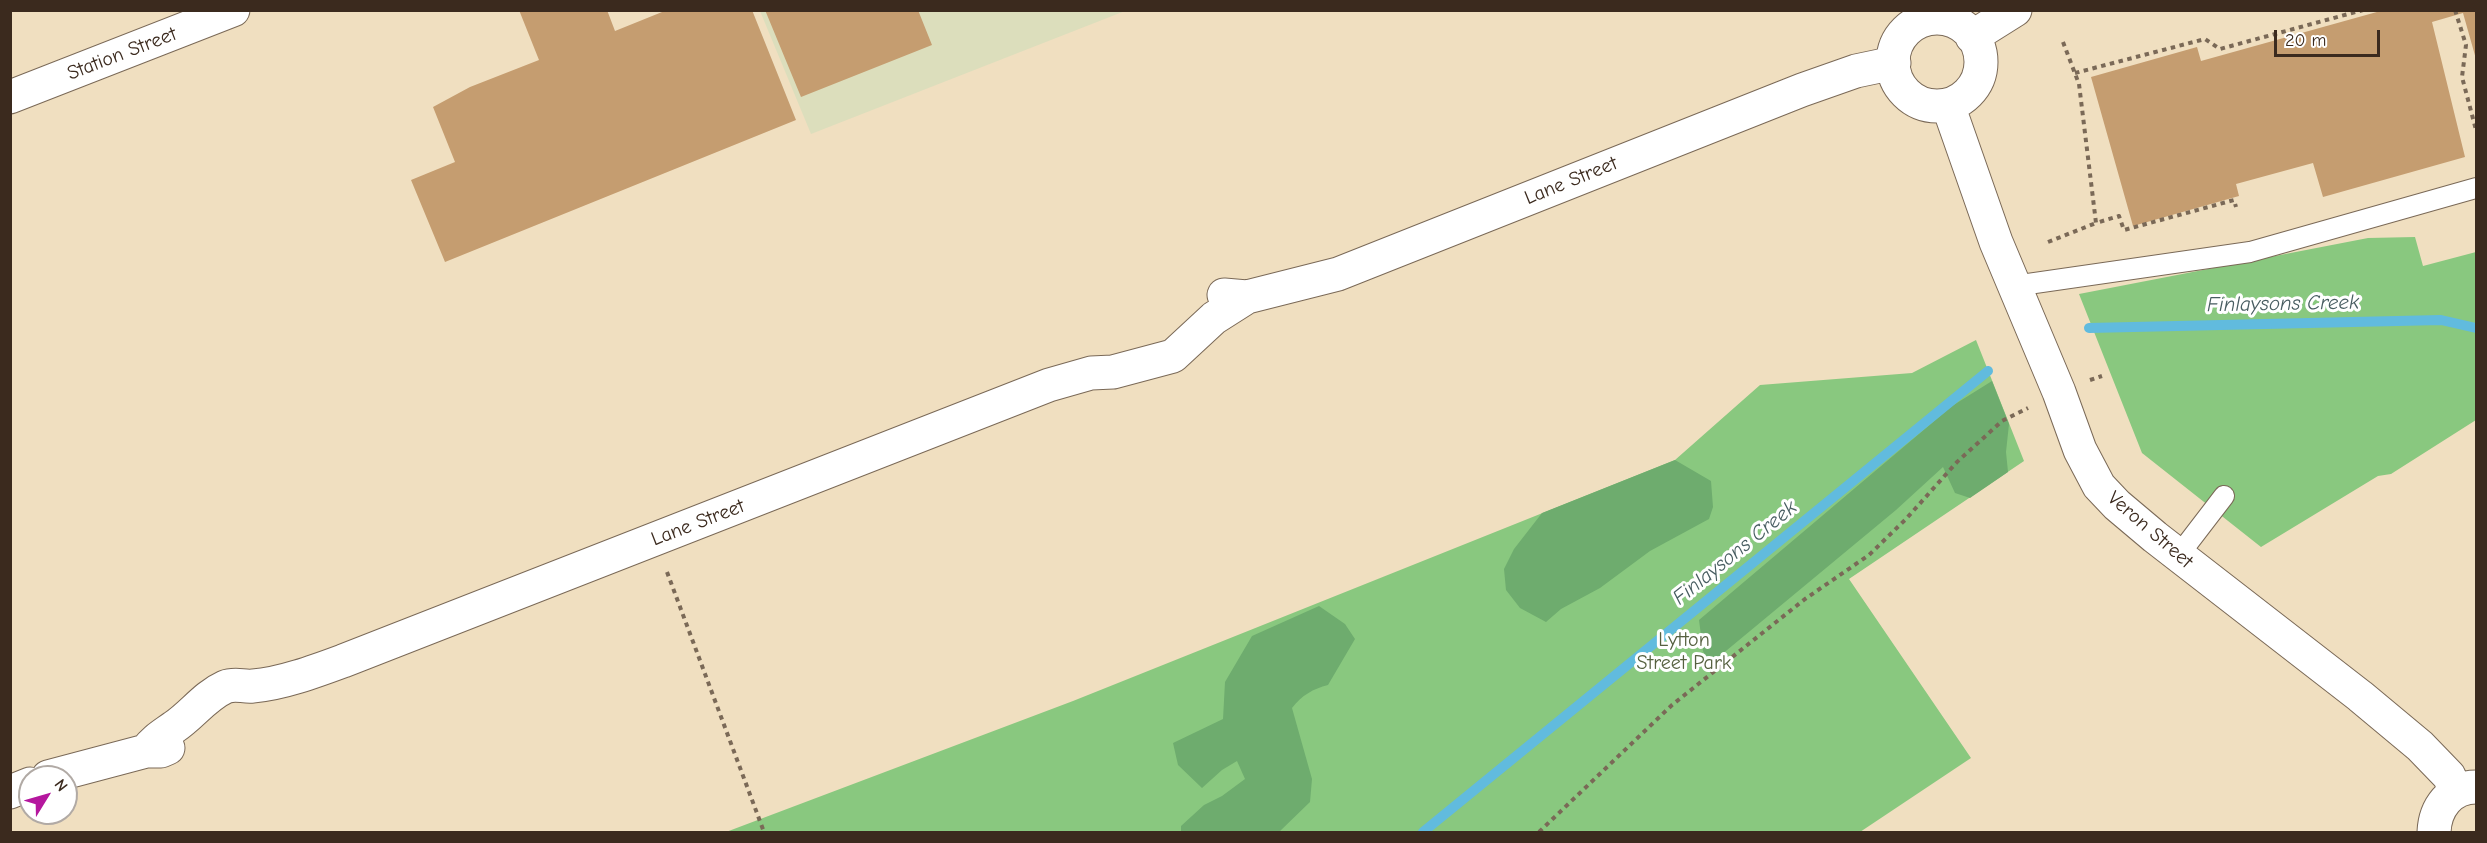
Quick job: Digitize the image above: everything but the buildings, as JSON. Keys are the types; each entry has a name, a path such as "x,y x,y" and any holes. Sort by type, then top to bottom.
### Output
{"street":[{"name":"Station Street","path":"10,97 233,10"},
{"path":"1972,37 2015,10"},
{"path":"1932,18 1950,19 1966,28 1978,44 1982,63 1977,82 1965,97 1948,105 1930,105 1913,99 1900,85 1895,74 1894,63 1899,40 1907,30 1932,18"},
{"name":"Lane Street","path":"78,769 146,751 154,741 174,728 208,697 227,687 252,686 304,675 343,662 1049,385 1091,373 1113,372 1143,363 1202,306 1222,295 1247,297 1338,274 1802,90 1856,71 1894,63"},
{"name":"Veron Street","path":"1948,105 1996,242 2059,392 2080,450 2099,486 2117,505 2178,556 2360,696 2421,746 2449,776 2466,789"},
{"path":"2434,832 2439,808 2446,799 2466,789"}],"lane":[{"path":"2014,286 2250,252 2476,188"},
{"path":"2178,556 2224,495"}],"path":[{"path":"2075,73 2205,39 2220,49 2363,10"},
{"path":"2455,10 2466,45 2462,77 2476,130"},
{"path":"2063,42 2079,84 2096,223"},
{"path":"2048,242 2119,216 2124,230 2234,200 2236,207"},
{"path":"1539,832 1672,705 1805,599 1869,555 1906,519 1958,462 2002,422 2019,412"},
{"path":"656,540 764,832"}],"shaded area":[{"path":"760,11 1125,11 811,134"}],"green space":[{"path":"2415,237 2423,266 2476,252 2476,420 2391,474 2378,476 2261,547 2142,453 2079,294 2368,238"},
{"name":"Lytton Street Park","path":"1976,340 2024,461 1849,579 1971,758 1860,832 726,832 1073,701 1675,460 1760,385 1912,373"},
{"path":"1992,381 2009,424 2006,452 2008,472 1970,498 1955,493 1943,467 1896,510 1709,665 1703,651 1699,620 1952,406"},
{"path":"1675,460 1711,481 1713,507 1709,519 1650,551 1600,588 1561,609 1546,622 1520,608 1506,590 1504,569 1514,549 1542,513"},
{"path":"1319,606 1345,624 1355,639 1328,685 1308,693 1292,708 1312,779 1310,802 1279,832 1181,832 1181,826 1204,805 1222,796 1245,779 1237,761 1222,770 1202,788 1178,765 1173,743 1223,719 1225,682 1252,636"}],"waterway":[{"name":"Finlaysons Creek","path":"2089,328 2441,320 2476,328"},
{"name":"Finlaysons Creek","path":"1423,832 1988,371"}]}
